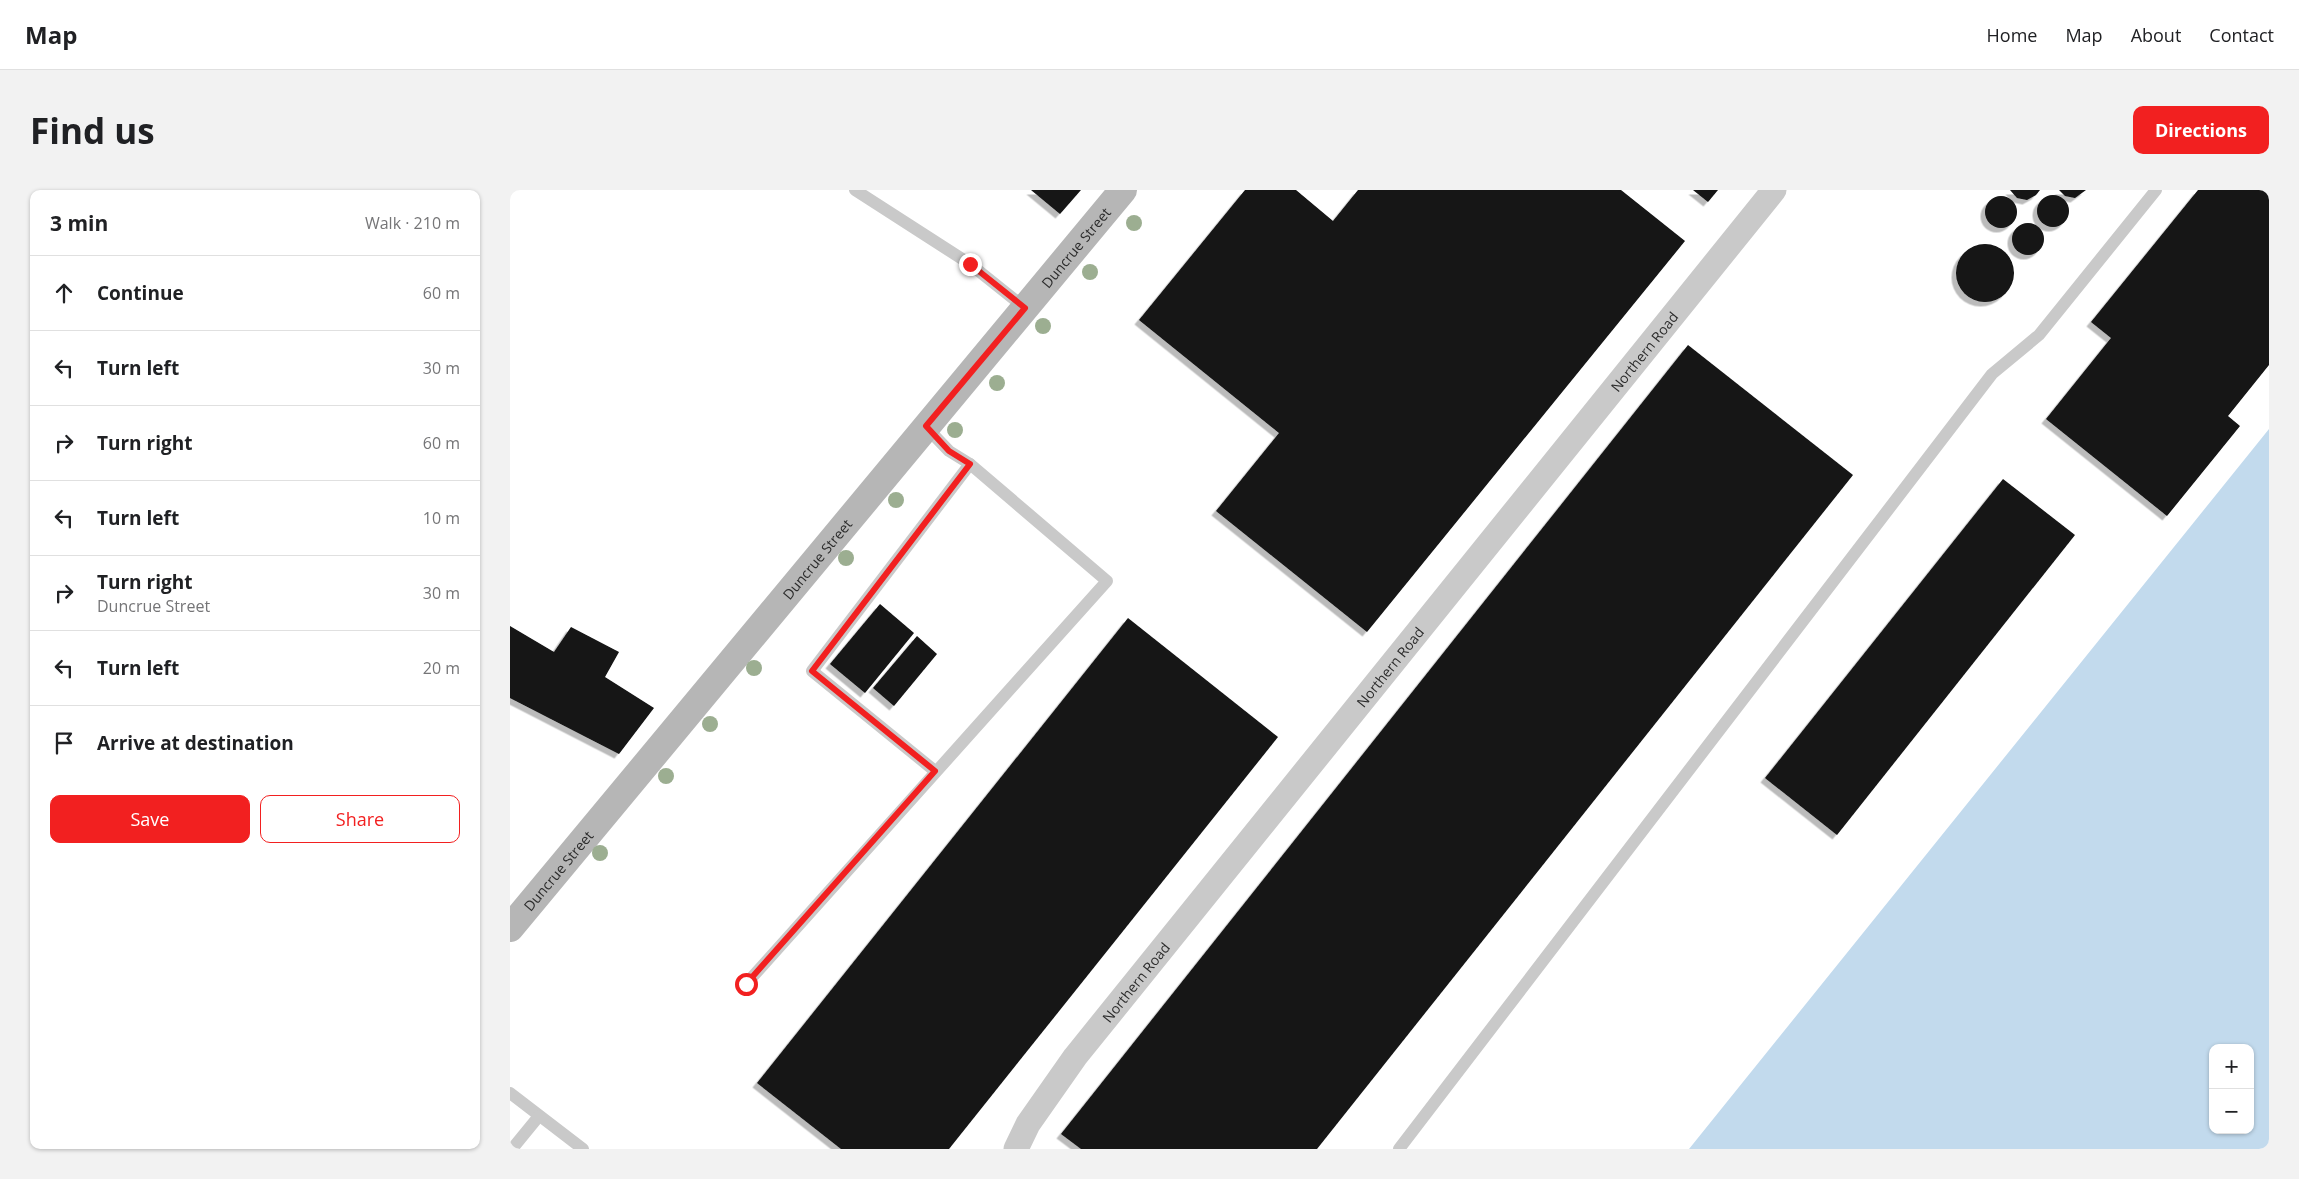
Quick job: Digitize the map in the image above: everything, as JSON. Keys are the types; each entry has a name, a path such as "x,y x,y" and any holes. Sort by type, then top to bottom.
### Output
{"street":[{"name":"Duncrue Street","path":"510,928 1123,190"},
{"name":"Northern Road","path":"1016,1149 1028,1124 1075,1057 1774,190"}],"lane":[{"path":"855,190 970,264 1025,308"},
{"path":"1399,1149 1992,374 2039,335 2156,190"},
{"path":"746,984 1107,581 970,464 949,451 926,426"},
{"path":"935,771 812,671 970,464"},
{"path":"510,1093 583,1149"},
{"path":"512,1149 539,1116"}],"water":[{"path":"2269,429 2269,1149 1689,1149"}],"building":[{"path":"1031,190 1081,190 1060,214"},
{"path":"1245,190 1296,190 1333,221 1358,190 1621,190 1685,241 1367,632 1216,511 1279,433 1139,320"},
{"path":"1693,190 1718,190 1708,202"},
{"path":"2010,190 2040,190 2036,195 2027,200 2017,198"},
{"path":"2059,190 2086,190 2075,198 2065,196"},
{"path":"2198,190 2269,190 2269,365 2228,416 2240,426 2167,516 2046,419 2111,338 2091,322"},
{"path":"2053,195 2064,200 2069,211 2064,222 2053,227 2042,222 2037,211 2042,200"},
{"path":"2001,196 2012,201 2017,212 2012,223 2001,228 1990,223 1985,212 1990,201"},
{"path":"2028,223 2039,228 2044,239 2039,250 2028,255 2017,250 2012,239 2017,228"},
{"path":"1985,244 2001,249 2009,257 2014,273 2009,289 2001,297 1985,302 1969,297 1961,289 1956,273 1961,257 1969,249"},
{"path":"1688,345 1853,475 1317,1149 1081,1149 1061,1134"},
{"path":"2003,479 2075,535 1837,835 1765,778"},
{"path":"880,604 914,633 865,693 830,664"},
{"path":"1128,618 1278,737 949,1149 841,1149 757,1083"},
{"path":"510,626 554,652 571,627 619,652 605,677 654,708 619,754 510,698"},
{"path":"917,636 937,654 894,706 873,688"}],"route":[{"path":"746,984 935,771 812,671 970,464 949,451 926,426 1025,308 970,264"}]}
